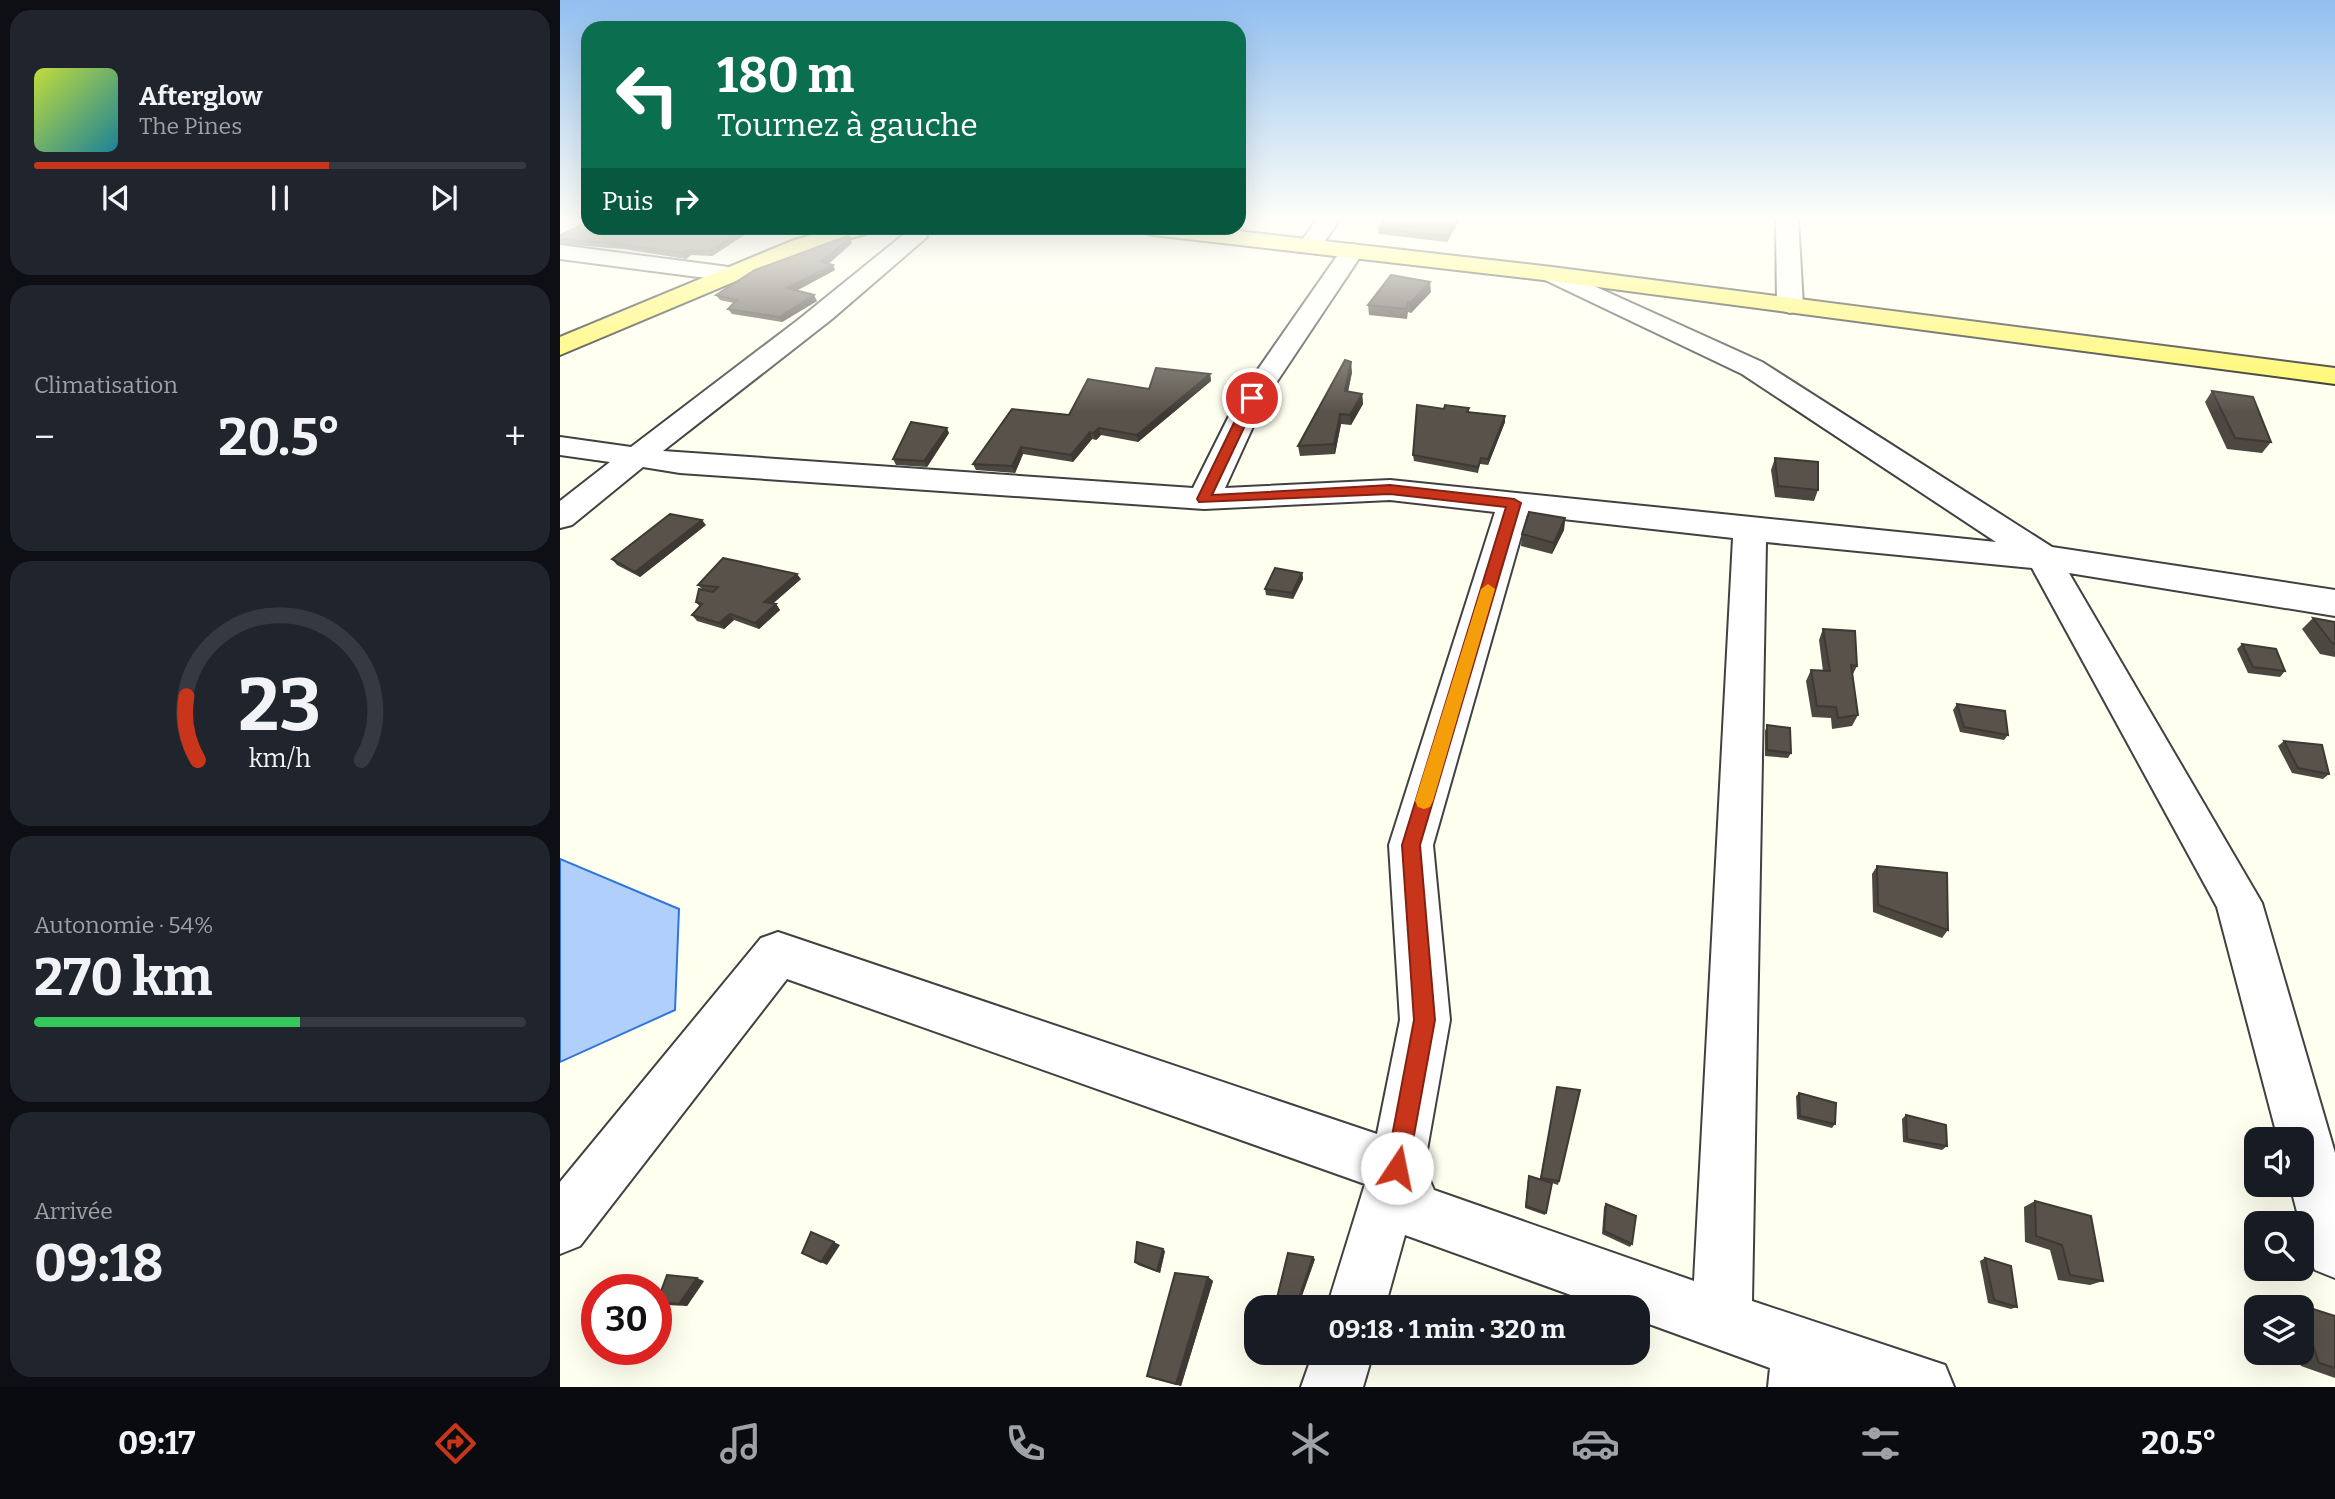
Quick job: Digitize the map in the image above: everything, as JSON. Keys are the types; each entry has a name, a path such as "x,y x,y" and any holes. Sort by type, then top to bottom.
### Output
{"main road":[{"path":"560,346 706,284"},
{"path":"1627,284 2335,376"}],"street":[{"path":"560,517 858,284"},
{"path":"1203,499 1252,398 1330,284"},
{"path":"1573,284 1752,368 2043,557 2239,903 2335,1250"},
{"path":"1789,284 1790,305"},
{"path":"560,446 694,464 1203,499 1390,490 2043,557 2335,603"},
{"path":"1360,1295 1397,1168 1424,1020 1411,845 1514,503"},
{"path":"1722,1321 1750,529"},
{"path":"560,1226 778,954 1397,1168 1415,1211 1722,1321 1801,1368 1923,1387"},
{"path":"1332,1387 1339,1365"}],"water":[{"path":"560,859 679,909 675,1010 560,1062"}],"building":[{"path":"734,284 796,284 787,288 814,295 779,317 728,309 737,300 716,295"},
{"path":"1384,284 1428,284 1408,302 1406,309 1368,305"},
{"path":"1345,360 1351,362 1345,391 1362,394 1350,415 1340,414 1334,444 1298,446"},
{"path":"1156,368 1210,374 1137,435 1099,428 1093,433 1090,432 1071,455 1021,447 1012,466 973,464 1012,409 1069,415 1088,379 1149,389"},
{"path":"2212,391 2253,397 2271,442 2235,438"},
{"path":"1417,405 1444,409 1445,405 1469,408 1467,412 1505,416 1488,459 1481,458 1478,467 1413,455"},
{"path":"911,422 947,428 924,461 893,459"},
{"path":"1775,458 1818,462 1818,490 1778,486"},
{"path":"1529,512 1565,518 1554,543 1522,534"},
{"path":"670,514 702,520 635,572 612,559"},
{"path":"723,558 797,574 764,602 776,604 755,623 730,614 719,623 692,615 702,604 696,602 699,589 713,592 718,587 698,585"},
{"path":"1275,568 1302,573 1292,593 1265,589"},
{"path":"2313,618 2335,622 2335,644 2332,643"},
{"path":"1823,629 1855,631 1857,666 1851,665 1858,715 1838,718 1836,707 1817,706 1811,670 1830,671"},
{"path":"2242,644 2276,649 2285,671 2253,667"},
{"path":"1957,704 2005,711 2008,735 1964,727"},
{"path":"1767,725 1790,728 1791,753 1767,750"},
{"path":"2284,741 2322,745 2329,774 2298,768"},
{"path":"1877,866 1947,873 1948,930 1878,905"},
{"path":"1557,1087 1580,1090 1559,1181 1541,1178"},
{"path":"1799,1093 1836,1103 1835,1124 1800,1116"},
{"path":"1906,1115 1946,1125 1947,1146 1907,1139"},
{"path":"1529,1176 1552,1183 1546,1213 1526,1206"},
{"path":"2035,1201 2091,1216 2103,1281 2070,1275 2062,1245 2036,1236"},
{"path":"1606,1204 1636,1216 1632,1244 1604,1231"},
{"path":"811,1232 834,1242 821,1262 802,1253"},
{"path":"1137,1242 1163,1249 1157,1271 1135,1262"},
{"path":"1288,1253 1313,1257 1300,1295 1278,1295"},
{"path":"1985,1258 2011,1266 2017,1307 1994,1300"},
{"path":"1175,1273 1208,1277 1176,1384 1147,1376"},
{"path":"672,1276 697,1278 679,1304 672,1303"},
{"path":"2314,1309 2335,1316 2335,1368 2319,1363 2314,1348"}],"slow traffic":[{"path":"1424,801 1488,589"}],"route":[{"path":"1252,398 1203,499 1390,490 1514,503 1411,845 1424,1020 1397,1168"}]}
